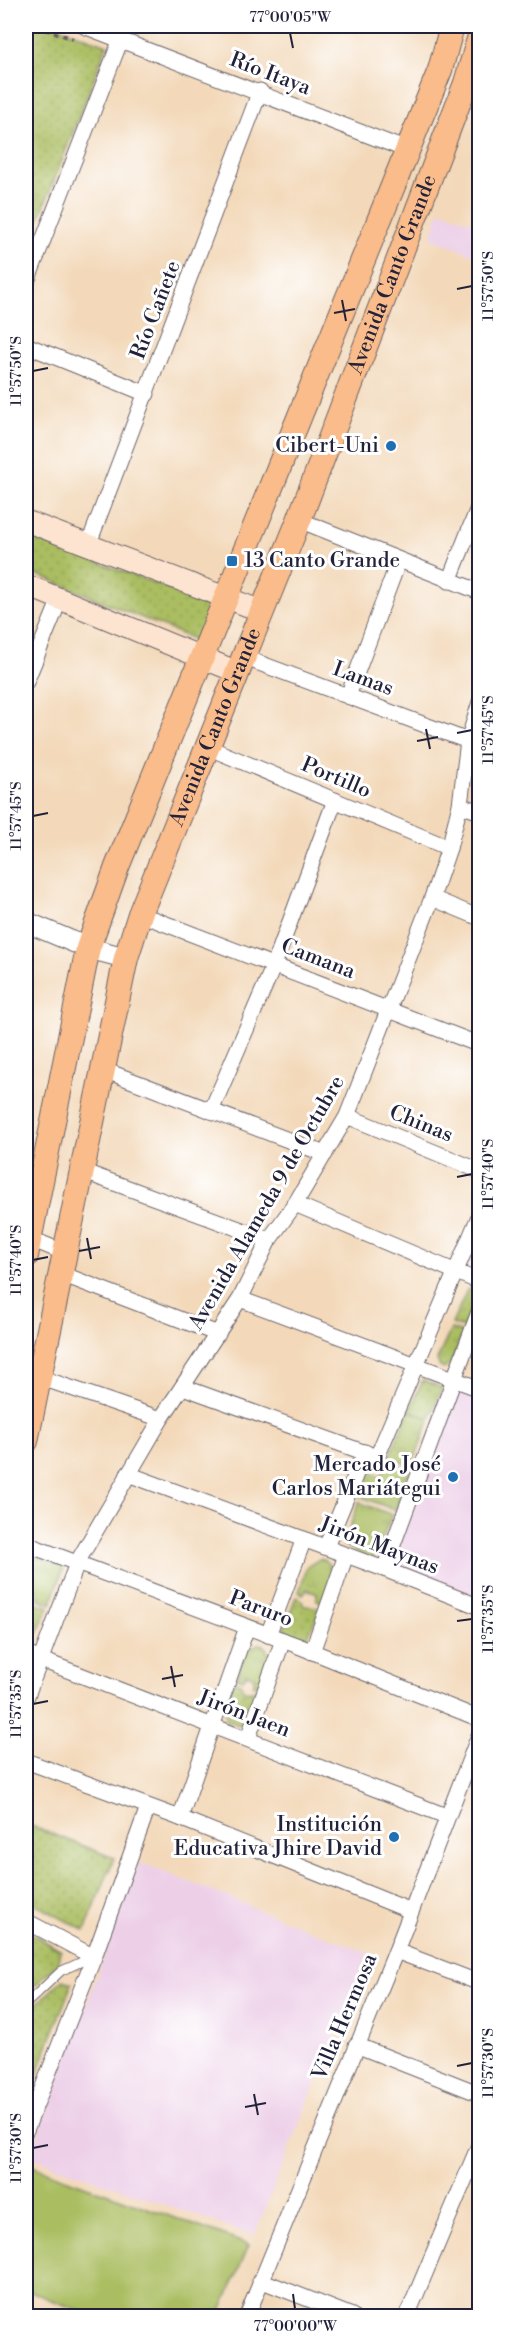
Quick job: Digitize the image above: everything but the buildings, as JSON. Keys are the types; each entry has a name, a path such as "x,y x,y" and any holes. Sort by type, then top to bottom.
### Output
{"main road":[{"name":"Avenida Canto Grande","path":"27,1243 88,948 117,867 204,658 440,70 452,26"},
{"name":"Avenida Canto Grande","path":"26,1441 61,1262 104,1070 126,958 140,914 473,85 480,36"},
{"path":"26,521 89,543 261,611"},
{"path":"26,585 204,658 240,664"}],"street":[{"name":"Río Itaya","path":"84,26 407,150"},
{"path":"26,284 121,39"},
{"name":"Río Cañete","path":"89,543 260,92"},
{"path":"26,345 147,394"},
{"path":"449,581 480,504"},
{"path":"299,520 480,592"},
{"path":"348,696 399,561"},
{"path":"26,682 60,599"},
{"name":"Lamas","path":"240,664 348,696 468,741"},
{"name":"Avenida Alameda 9 de Octubre","path":"26,1698 33,1656 78,1561 161,1419 240,1299 269,1240 295,1204 347,1116 432,898 449,848 460,805 468,741 480,702"},
{"name":"Portillo","path":"207,747 449,848"},
{"path":"211,1111 274,965 335,800"},
{"path":"460,805 480,812"},
{"path":"432,898 480,918"},
{"name":"Camana","path":"140,914 480,1045"},
{"path":"26,922 88,948 126,958"},
{"path":"104,1070 325,1154"},
{"name":"Chinas","path":"347,1116 480,1171"},
{"path":"82,1171 269,1240"},
{"path":"295,1204 480,1282"},
{"path":"183,1387 377,1457 480,1214"},
{"path":"27,1243 61,1262 218,1334"},
{"path":"240,1299 480,1389"},
{"path":"384,1569 480,1309"},
{"path":"39,1377 161,1419"},
{"path":"326,1547 365,1452"},
{"name":"Jirón Maynas","path":"128,1474 346,1554 480,1607"},
{"path":"248,1738 304,1539"},
{"name":"Paruro","path":"26,1544 78,1561 480,1719"},
{"path":"312,1652 346,1554"},
{"path":"180,1818 211,1724 247,1627"},
{"name":"Jirón Jaen","path":"33,1656 446,1816"},
{"name":"Villa Hermosa","path":"247,2316 396,1951 446,1816 478,1742"},
{"path":"26,1761 180,1818 411,1911"},
{"path":"26,2130 94,1957 148,1807"},
{"path":"26,1921 94,1957"},
{"path":"396,1951 480,1983"},
{"path":"356,2045 480,2094"},
{"path":"407,2316 480,2143"},
{"path":"260,2280 352,2316"}],"lane":[{"path":"26,2004 61,1971 94,1957"}],"path":[{"path":"37,26 78,41"}],"shaded area":[{"path":"440,210 479,225 479,257 431,238"},
{"name":"Mercado José Carlos Mariátegui","path":"461,1385 479,1393 479,1598 393,1562"},
{"path":"139,1862 368,1953 254,2236 30,2157"}],"green space":[{"path":"26,26 55,26 107,45 26,253"},
{"path":"26,536 217,606 203,643 26,570"},
{"path":"471,1288 478,1297 464,1328 452,1324 467,1290"},
{"path":"451,1329 463,1333 451,1364 444,1369 440,1367 437,1360"},
{"path":"423,1380 442,1388 430,1419 409,1410"},
{"path":"409,1410 430,1419 412,1466 389,1458"},
{"path":"388,1462 410,1470 395,1510 359,1496 369,1471 381,1476"},
{"path":"359,1502 392,1515 375,1556 369,1558 343,1545"},
{"path":"26,1553 64,1567 51,1604 39,1599 37,1591 29,1588 26,1590"},
{"path":"319,1559 325,1560 332,1575 321,1602 317,1600 317,1594 307,1589 303,1594 299,1592 307,1567"},
{"path":"296,1597 301,1599 304,1606 321,1607 308,1636 298,1641 286,1634 284,1628"},
{"path":"36,1603 49,1607 32,1645 26,1642 26,1605 31,1607"},
{"path":"258,1644 264,1645 270,1656 260,1687 254,1685 254,1677 247,1674 243,1679 237,1677 247,1650"},
{"path":"234,1681 241,1684 244,1691 259,1691 248,1720 239,1725 227,1721 224,1709"},
{"path":"26,1824 114,1858 85,1931 26,1899"},
{"path":"26,1930 61,1951 59,1962 26,1994"},
{"path":"62,1980 72,1983 26,2103 26,2014"},
{"path":"29,2165 249,2245 219,2316 93,2316 26,2290 26,2175"}],"place":[{"name":"Cibert-Uni","path":"391,446"},
{"name":"13 Canto Grande","path":"232,561"},
{"name":"Mercado José Carlos Mariátegui","path":"453,1477"},
{"name":"Institución Educativa Jhire David","path":"394,1837"}]}
